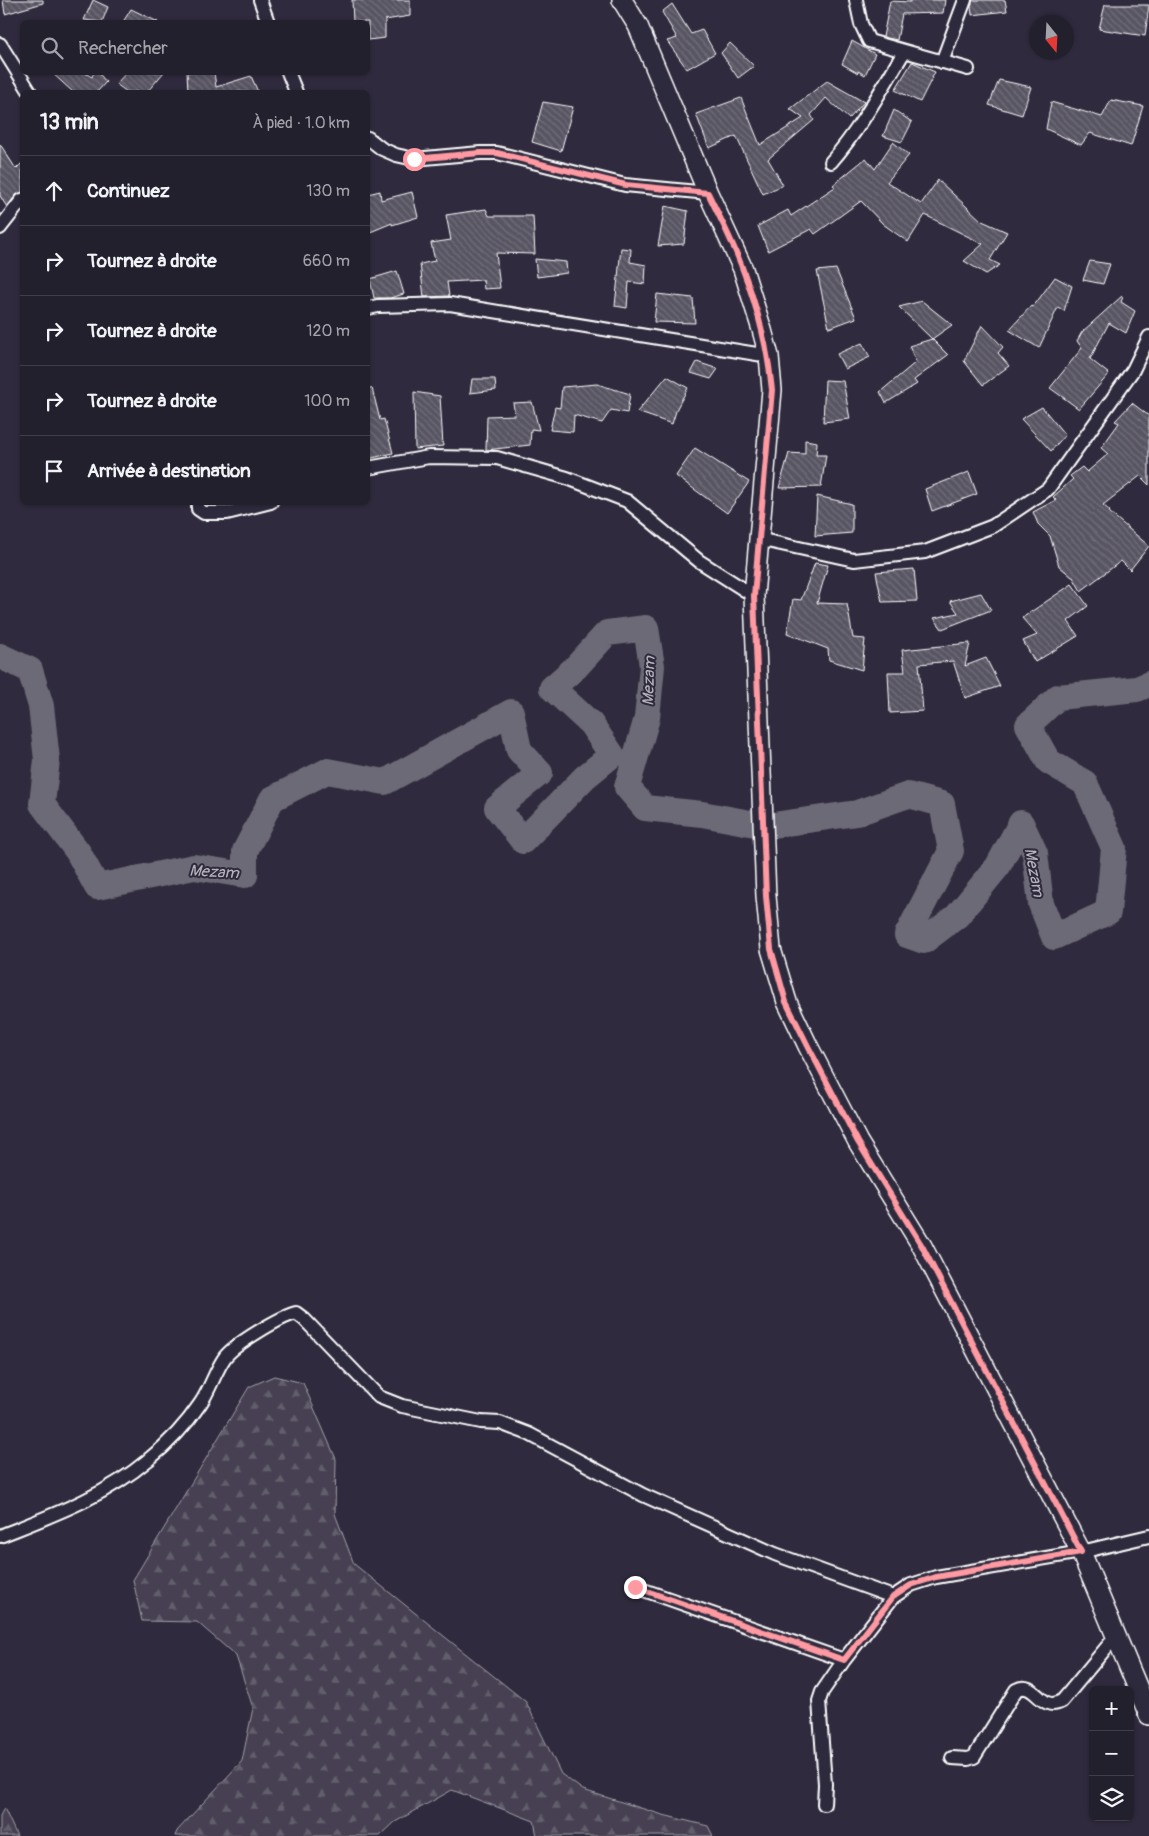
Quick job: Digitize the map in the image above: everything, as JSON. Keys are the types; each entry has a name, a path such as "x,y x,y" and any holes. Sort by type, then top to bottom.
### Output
{"street":[{"path":"260,0 267,20"},
{"path":"622,0 638,26 708,193 743,269 768,356 772,390 754,596 763,781 766,896 771,949 786,1002 858,1142 922,1246 1081,1552 1149,1715"},
{"path":"856,0 861,24 869,41 968,69"},
{"path":"942,62 965,0"},
{"path":"0,44 29,90"},
{"path":"831,162 848,143 904,52"},
{"path":"289,75 295,90"},
{"path":"370,139 389,152 414,159 497,153 626,185 708,193"},
{"path":"0,228 20,203"},
{"path":"370,308 450,304 768,356"},
{"path":"758,539 854,560 925,552 993,526 1048,489 1132,370 1149,337"},
{"path":"370,468 429,457 497,458 567,478 627,501 699,561 754,596"},
{"path":"198,505 198,509 204,514 227,513 259,505"},
{"path":"0,1536 83,1503 112,1487 149,1460 189,1420 202,1402 226,1356 254,1334 286,1316 296,1313 379,1397 402,1406 500,1424 529,1434 661,1503 775,1554 893,1597"},
{"path":"824,1804 825,1784 819,1701 822,1692 844,1660 893,1597 911,1585 936,1577 1081,1552 1149,1536"},
{"path":"635,1587 844,1660"},
{"path":"952,1758 968,1759 974,1757 1016,1690 1022,1687 1028,1688 1048,1705 1056,1705 1062,1701 1116,1636"}],"green space":[{"path":"274,1376 303,1383 336,1459 335,1514 354,1564 526,1702 561,1774 583,1790 663,1815 708,1826 713,1836 537,1836 534,1821 452,1790 395,1822 380,1836 175,1836 177,1831 242,1761 253,1708 236,1656 197,1622 142,1621 133,1580 249,1387"},
{"path":"4,1808 17,1836 0,1836 0,1816"}],"building":[{"path":"3,0 43,0 43,3 5,14"},
{"path":"93,0 108,7 103,20 84,20"},
{"path":"352,0 410,0 410,16 385,20 385,38 370,40 370,20 353,20"},
{"path":"910,0 945,0 943,13 902,14 897,40 883,37 890,1 910,2"},
{"path":"973,0 1005,0 1007,11 972,15 971,6"},
{"path":"672,4 691,34 702,30 715,53 687,69 667,41 677,38 662,12"},
{"path":"1105,5 1149,5 1145,36 1099,29"},
{"path":"131,9 154,20 124,20"},
{"path":"852,41 875,54 865,75 842,64"},
{"path":"730,43 754,66 738,78 721,53"},
{"path":"912,62 935,72 920,102 895,90"},
{"path":"54,75 88,75 92,77 93,75 100,75 106,82 99,90 71,90"},
{"path":"124,75 161,75 149,90 124,90 116,84"},
{"path":"187,75 214,75 216,87 251,76 257,90 188,90"},
{"path":"999,80 1031,87 1022,115 989,105"},
{"path":"827,81 864,102 849,119 826,98 811,115 814,120 768,159 783,185 763,194 736,136 709,148 696,114 741,98 760,145 803,118 790,109"},
{"path":"1111,100 1143,106 1131,146 1090,133 1081,145 1046,129 1051,102 1102,117"},
{"path":"543,102 573,107 561,151 532,142"},
{"path":"894,110 912,122 902,142 883,136"},
{"path":"893,142 909,155 887,182 921,204 938,180 982,221 1007,232 990,260 1000,265 986,274 964,261 983,244 925,215 908,242 883,224 861,201 815,234 811,229 768,251 758,226 788,210 791,216 835,187 833,185 866,158 875,169"},
{"path":"0,144 16,169 20,165 20,193 16,195 7,207 0,196"},
{"path":"380,191 381,200 412,192 418,217 392,225 392,223 370,232 370,194"},
{"path":"665,206 688,211 684,244 658,246"},
{"path":"486,209 489,216 533,216 535,254 496,253 500,288 484,289 483,280 447,282 449,296 424,297 420,264 435,261 431,243 451,240 446,215"},
{"path":"621,248 631,249 630,262 646,265 645,284 629,282 627,308 615,306"},
{"path":"535,259 566,262 567,273 537,277"},
{"path":"1090,261 1110,264 1103,284 1083,280"},
{"path":"836,269 856,318 829,328 817,271"},
{"path":"397,271 404,294 390,298 374,298 370,279"},
{"path":"1055,277 1072,286 1064,311 1058,307 1039,348 1009,330 1031,306 1033,307"},
{"path":"657,294 693,298 695,323 654,322"},
{"path":"1122,296 1121,302 1135,311 1126,333 1109,323 1090,359 1109,374 1079,409 1050,388 1082,348 1077,341 1082,332"},
{"path":"922,301 952,325 932,339 899,307"},
{"path":"982,325 1003,347 998,353 1009,366 983,385 964,361"},
{"path":"932,339 948,355 914,380 917,384 886,403 880,392 916,362 909,346"},
{"path":"862,343 870,357 845,369 837,354"},
{"path":"697,362 718,369 711,379 691,373"},
{"path":"667,376 688,388 677,408 672,424 637,412"},
{"path":"472,379 495,379 496,390 470,393"},
{"path":"825,380 843,381 850,419 823,422"},
{"path":"597,384 630,394 627,413 611,410 602,423 574,415 573,432 550,430 555,407 560,408 562,387"},
{"path":"370,388 372,388 380,420 384,419 393,453 370,459"},
{"path":"414,392 440,396 443,446 415,449"},
{"path":"532,402 539,430 531,429 530,445 486,450 487,416 515,415 513,403"},
{"path":"1132,403 1149,416 1149,485 1140,476 1103,505 1149,546 1130,570 1121,561 1081,591 1073,577 1059,566 1050,536 1038,524 1033,512 1056,500 1053,497 1073,479 1070,476 1082,467 1087,472 1108,454 1101,448 1119,423 1115,421"},
{"path":"1042,407 1065,435 1051,451 1021,419"},
{"path":"805,440 817,442 816,455 826,455 821,487 779,488 789,453 805,454"},
{"path":"695,448 749,482 727,513 676,476"},
{"path":"969,472 977,494 932,511 925,489"},
{"path":"817,496 852,504 852,533 815,536"},
{"path":"815,563 828,565 817,603 847,604 853,638 865,639 862,670 829,660 828,649 787,633 793,599 801,600"},
{"path":"914,569 917,601 882,602 876,572"},
{"path":"1072,584 1088,606 1068,621 1078,636 1035,662 1023,641 1037,635 1022,618"},
{"path":"981,593 991,610 942,629 934,618 958,613 950,601"},
{"path":"970,643 965,666 986,658 1000,686 965,698 953,661 919,664 923,711 890,713 888,672 905,672 902,650"}],"waterway":[{"name":"Mezam","path":"0,656 30,670 41,706 47,760 42,804 78,852 97,887 194,867 245,875 245,851 272,799 327,771 385,782 511,712 519,750 540,773 497,808 523,841 585,777 612,755 591,724 552,688 576,667 607,633 646,628 652,666 647,718 627,787 645,808 702,814 766,826 857,813 908,795 942,804 951,851 907,935 924,941 957,916 998,866 1021,823 1035,853 1041,904 1054,937 1108,912 1114,848 1085,783 1048,761 1028,725 1058,697 1137,689 1149,684"}],"route":[{"path":"414,159 497,153 626,185 708,193 743,269 762,330 768,356 772,390 754,596 763,772 766,896 771,949 786,1002 808,1046 858,1142 922,1246 1081,1552 936,1577 911,1585 893,1597 844,1660 635,1587"}]}
